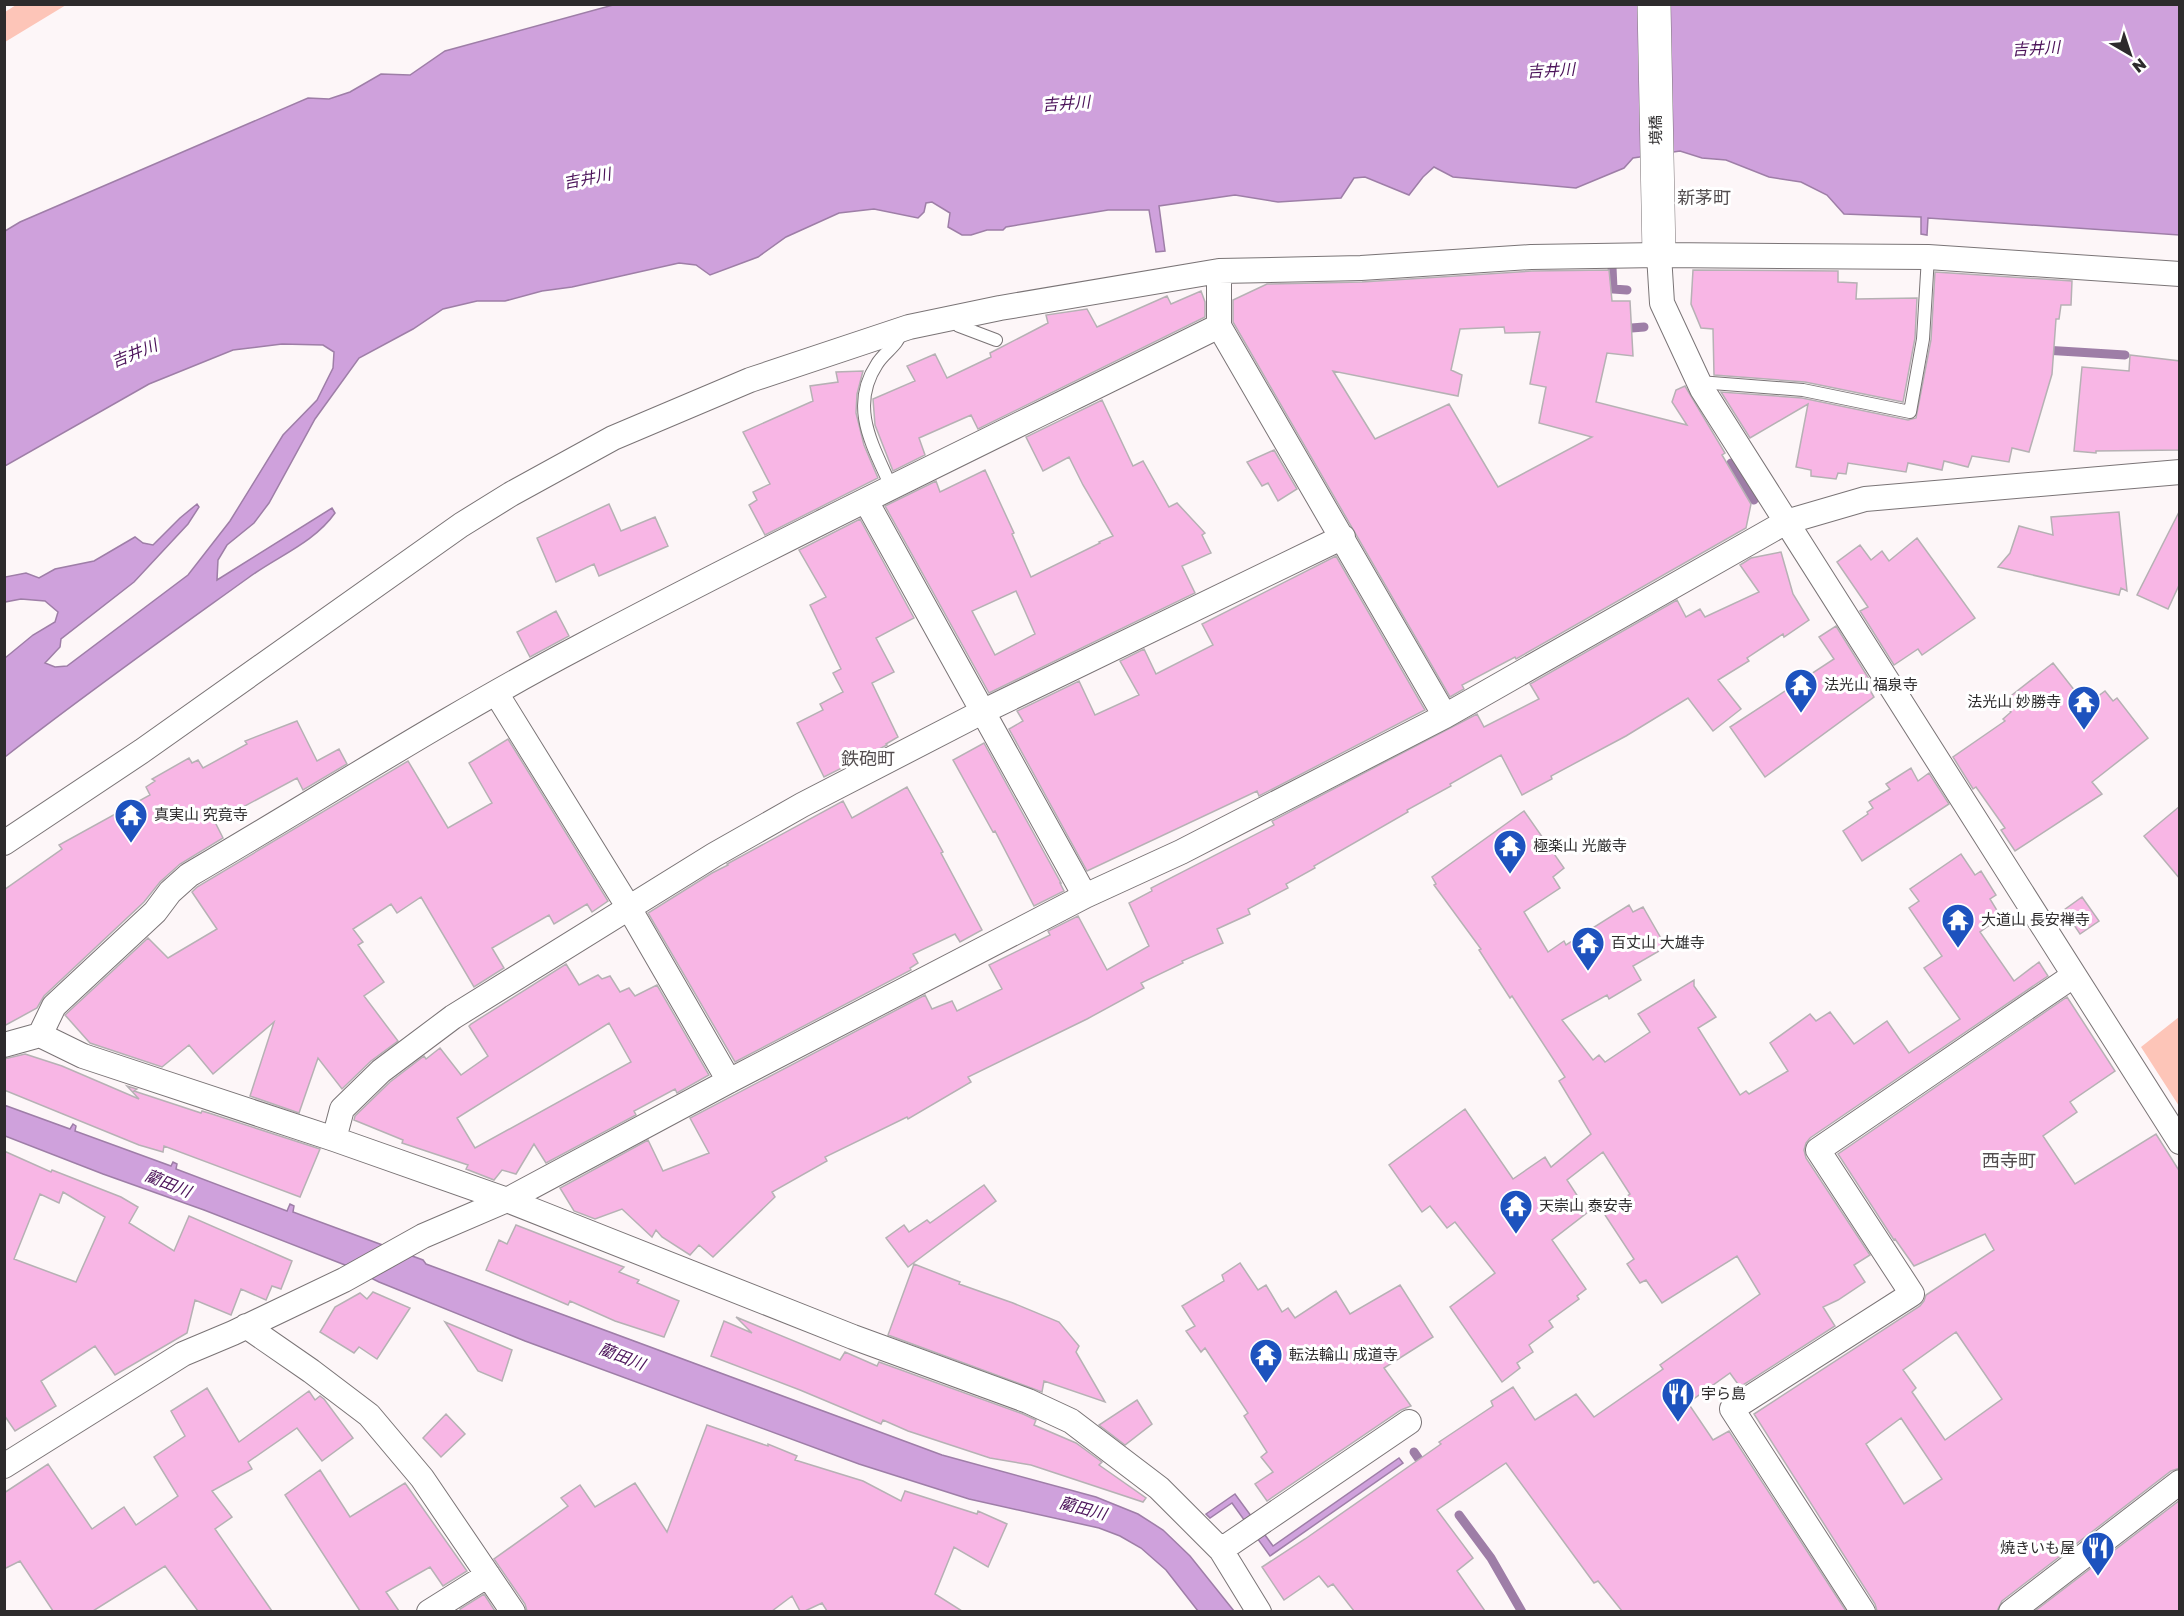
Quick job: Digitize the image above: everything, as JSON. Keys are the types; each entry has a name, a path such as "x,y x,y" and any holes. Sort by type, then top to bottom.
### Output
{"street":[{"name":"境橋","path":"1654,4 1659,255"},
{"path":"1659,255 1662,303 1699,382 2180,1142"},
{"path":"4,843 142,751 461,525 511,494 613,438 750,380 902,330 954,317 1220,271 1361,268 1531,257 1659,255 1928,257 2180,274"},
{"path":"1220,271 1219,326 1445,716"},
{"path":"40,1035 54,1006 155,912 170,892 189,875 496,693 579,647 866,501 1219,326"},
{"path":"4,1466 183,1354 344,1280 423,1236 507,1200 729,1081 1085,896 1181,852 1445,716 1786,522 1865,499 2180,472"},
{"path":"866,501 1085,896"},
{"path":"334,1139 342,1109 381,1071 453,1017 714,855 802,805 982,712 1343,537"},
{"path":"496,693 629,908 729,1081"},
{"path":"1863,1611 1732,1409 1912,1294 1818,1150 2073,976"},
{"path":"4,1045 40,1035 83,1056 334,1139 507,1200 853,1337 1029,1401 1071,1421 1159,1488 1221,1550 1259,1611"},
{"path":"246,1326 369,1415 422,1478 513,1611"},
{"path":"1221,1550 1409,1422"},
{"path":"2012,1611 2180,1482"},
{"path":"429,1611 488,1575"}],"lane":[{"path":"1699,382 1803,390 1910,412 1923,339 1928,257"},
{"path":"954,317 958,326 996,340"},
{"path":"892,489 866,426 863,402 874,368 900,339 902,330"}],"shaded area":[{"path":"16,5 66,5 5,42 5,12"},
{"path":"2179,1017 2179,1106 2141,1047"}],"water":[{"name":"吉井川","path":"613,5 2179,5 2179,235 1928,218 1927,235 1921,234 1921,217 1844,214 1827,195 1801,182 1769,177 1726,160 1702,158 1680,151 1633,158 1624,168 1576,188 1453,177 1434,167 1409,195 1365,177 1354,178 1341,198 1278,202 1235,195 1159,206 1165,251 1156,252 1149,210 1108,210 1006,227 1003,230 987,230 971,235 962,235 948,227 950,213 932,202 926,203 924,212 918,218 874,209 839,213 786,237 758,257 710,275 696,265 679,263 572,287 542,291 505,301 477,301 443,309 413,329 359,358 315,419 269,503 254,523 227,545 218,560 217,580 332,508 335,513 326,524 306,541 259,570 125,666 5,757 5,658 33,635 55,622 58,612 45,601 21,599 5,602 5,577 26,573 39,578 55,569 94,561 135,537 143,543 153,545 197,504 199,507 188,524 134,582 61,639 60,647 45,663 55,667 67,666 188,575 230,521 283,435 317,400 333,368 334,352 323,345 282,344 233,350 149,384 5,466 5,231 20,222 308,98 329,99 350,92 381,74 410,75 445,51"},
{"name":"藺田川","path":"4,1105 70,1129 73,1124 76,1126 75,1131 171,1166 173,1162 177,1164 176,1169 287,1211 290,1204 294,1206 293,1212 423,1260 426,1264 942,1455 1096,1497 1138,1514 1163,1530 1190,1556 1234,1611 1198,1611 1166,1570 1141,1548 1120,1536 1099,1528 969,1499 859,1464 525,1341 379,1282 345,1265 5,1136"},
{"path":"1399,1458 1403,1463 1270,1556 1232,1503 1210,1518 1206,1514 1235,1494 1273,1546"}],"building":[{"path":"1609,270 1612,301 1630,301 1633,356 1607,353 1596,402 1687,425 1672,402 1676,390 1685,386 1725,453 1722,455 1751,504 1746,528 1516,659 1515,657 1462,685 1464,689 1450,697 1233,322 1233,300 1267,284 1362,282 1532,271","holes":["1504,327 1505,333 1540,332 1530,384 1546,387 1539,423 1592,437 1498,487 1449,404 1375,439 1333,371 1458,396 1462,375 1451,370 1460,329"]},
{"path":"1693,270 1838,271 1838,282 1857,283 1856,299 1917,298 1915,338 1903,402 1805,382 1714,375 1713,329 1701,328 1691,304"},
{"path":"1935,272 2072,281 2071,305 2061,305 2059,319 2056,319 2052,374 2029,452 2012,448 2009,462 1972,456 1968,467 1944,461 1942,470 1908,463 1906,472 1848,463 1846,474 1838,473 1836,479 1811,476 1811,470 1796,467 1808,404 1750,438 1721,392 1802,398 1908,420 1916,418 1931,340"},
{"path":"1201,291 1205,302 1205,317 978,429 971,415 919,438 925,455 893,471 875,425 873,399 915,381 907,366 935,354 947,378 991,357 990,353 1048,323 1046,315 1087,309 1097,327 1167,296 1171,304"},
{"path":"2130,355 2180,361 2180,450 2096,451 2096,453 2074,451 2082,367 2129,371"},
{"path":"863,371 857,394 856,413 864,445 878,478 765,535 749,505 757,500 753,492 770,484 743,432 813,401 810,386 838,382 836,372"},
{"path":"1102,400 1133,466 1143,461 1169,507 1177,503 1205,533 1202,535 1211,553 1182,566 1195,593 989,693 885,506 936,481 940,492 985,470 1031,577 1113,536 1069,457 1043,471 1026,437","holes":["1016,591 1035,634 995,655 972,611"]},
{"path":"1274,450 1297,489 1278,501 1268,483 1262,486 1247,462"},
{"path":"609,504 621,531 655,517 668,546 599,576 594,564 556,582 537,538"},
{"path":"2180,510 2180,583 2168,609 2137,595"},
{"path":"2119,512 2127,591 2121,588 2119,595 1998,567 2010,553 2019,526 2053,535 2051,517"},
{"path":"860,519 914,618 876,638 894,672 872,683 898,737 887,745 824,777 797,723 823,710 820,704 843,692 833,673 841,669 810,605 826,597 799,550"},
{"path":"1917,538 1975,618 1922,655 1918,649 1894,665 1860,611 1868,607 1837,562 1860,545 1871,560 1882,551 1889,561"},
{"path":"1781,552 1793,594 1809,620 1784,637 1783,634 1747,658 1749,661 1718,680 1741,709 1713,731 1688,698 1522,795 1501,755 1314,866 1315,868 1286,884 1288,888 1248,909 1250,914 1217,929 1223,943 1141,983 1144,988 1087,1019 968,1077 971,1082 908,1119 907,1117 825,1157 827,1161 772,1192 775,1197 713,1257 699,1245 690,1255 662,1237 656,1230 652,1237 622,1209 595,1219 574,1211 560,1188 648,1140 663,1171 709,1153 690,1118 925,995 932,1009 952,1001 957,1011 1002,989 989,965 1050,935 1048,931 1078,916 1107,970 1149,946 1129,903 1152,891 1151,888 1274,825 1272,821 1477,714 1484,727 1539,699 1530,684 1677,600 1686,617 1700,609 1705,617 1759,592 1740,565 1751,558"},
{"path":"1336,556 1425,710 1259,796 1257,791 1087,871 1009,729 1023,721 1017,711 1079,681 1095,715 1139,695 1120,661 1144,649 1156,674 1213,645 1202,624"},
{"path":"556,611 569,636 530,657 517,632"},
{"path":"1836,626 1871,682 1867,685 1874,697 1765,777 1730,727 1834,659 1819,637"},
{"path":"2053,663 2086,705 2105,691 2113,701 2117,698 2148,738 2092,782 2102,794 2015,851 2001,830 2005,828 1976,787 1973,789 1953,757 2005,721 2003,719 2011,712 2003,702"},
{"path":"297,721 317,761 339,749 347,764 303,790 297,778 215,822 223,838 180,864 160,882 144,902 44,996 37,1008 4,1026 4,890 62,849 59,845 150,795 146,787 155,781 152,779 189,758 192,763 198,760 203,768 247,744 245,741"},
{"path":"508,739 608,901 592,912 587,904 554,924 549,915 492,948 504,968 474,987 421,897 397,913 391,904 353,929 363,942 358,945 384,982 364,996 398,1041 371,1061 342,1089 318,1058 299,1113 250,1096 274,1022 213,1074 189,1045 162,1067 90,1043 65,1015 148,938 168,958 217,929 192,892 197,887 408,761 448,828 492,803 469,763"},
{"path":"984,743 1064,891 1034,906 995,831 993,832 953,760"},
{"path":"1911,768 1918,781 1929,773 1949,804 1862,861 1843,831 1868,814 1867,812 1873,808 1869,802 1890,789 1886,784"},
{"path":"907,787 982,930 960,942 955,934 913,954 918,963 910,968 911,970 735,1062 648,913 727,864 843,801 852,818"},
{"path":"2180,806 2180,879 2144,836"},
{"path":"1524,811 1564,868 1553,877 1560,888 1524,912 1548,952 1564,941 1566,945 1629,905 1633,912 1643,907 1666,947 1633,966 1641,980 1609,999 1607,995 1562,1020 1593,1060 1599,1055 1605,1062 1650,1032 1638,1014 1694,980 1694,986 1716,1017 1698,1028 1740,1095 1746,1091 1749,1094 1788,1071 1770,1043 1810,1014 1816,1021 1830,1012 1854,1044 1887,1021 1909,1053 1960,1019 1924,968 1942,956 1909,908 1919,901 1910,889 1961,854 1975,875 1981,871 1996,895 1990,899 2001,917 1980,932 2014,981 2039,962 2048,976 1810,1138 1804,1150 1806,1158 1870,1255 1854,1265 1865,1282 1823,1307 1835,1326 1740,1387 1730,1373 1688,1403 1713,1440 1729,1431 1846,1611 1622,1611 1598,1581 1594,1583 1506,1463 1437,1510 1473,1558 1457,1571 1485,1611 1354,1611 1333,1584 1328,1587 1319,1576 1284,1600 1262,1567 1441,1444 1439,1442 1493,1406 1491,1401 1513,1387 1535,1420 1576,1394 1594,1417 1663,1369 1660,1365 1760,1294 1737,1256 1662,1303 1646,1280 1640,1283 1627,1264 1634,1259 1603,1212 1630,1194 1603,1152 1567,1180 1588,1212 1552,1240 1586,1289 1577,1296 1579,1299 1549,1321 1553,1327 1529,1345 1533,1352 1517,1363 1520,1368 1502,1382 1450,1307 1495,1273 1455,1222 1447,1228 1430,1206 1422,1212 1389,1165 1465,1109 1513,1179 1545,1157 1551,1167 1591,1134 1559,1081 1565,1077 1512,996 1510,998 1479,950 1481,949 1434,885 1436,884 1432,877"},
{"path":"2082,897 2099,921 2080,934 2064,910"},
{"path":"566,964 579,985 598,975 602,979 610,976 620,992 629,988 635,996 657,985 709,1075 677,1093 675,1089 634,1111 636,1115 546,1163 534,1144 516,1174 502,1170 494,1180 466,1169 468,1165 402,1143 403,1140 354,1120 355,1116 390,1082 424,1056 426,1059 440,1048 461,1075 488,1056 469,1026","holes":["609,1023 631,1062 475,1148 457,1118"]},
{"path":"2067,997 2115,1071 2070,1102 2077,1112 2043,1136 2075,1184 2156,1134 2180,1172 2180,1468 2171,1471 2002,1601 1997,1611 1877,1611 1875,1604 1754,1414 1920,1306 1926,1295 1994,1250 1985,1234 1914,1266 1894,1240 1838,1154","holes":["1956,1332 2002,1399 1945,1440 1912,1392 1916,1388 1903,1370","1901,1418 1942,1479 1904,1504 1866,1444"]},
{"path":"25,1054 62,1066 139,1099 127,1086 137,1089 134,1091 201,1113 202,1111 212,1114 320,1149 300,1197 164,1146 163,1152 139,1145 4,1090 4,1059"},
{"path":"4,1151 51,1172 52,1170 121,1197 138,1207 129,1223 174,1251 189,1216 292,1261 281,1289 272,1286 266,1300 241,1289 231,1315 195,1300 187,1333 115,1375 95,1346 41,1381 56,1406 15,1431 4,1415","holes":["63,1192 105,1217 76,1282 14,1259 40,1194 59,1203"]},
{"path":"984,1185 996,1201 908,1267 886,1238 904,1225 909,1232 927,1220 930,1223"},
{"path":"516,1225 624,1267 619,1272 639,1280 637,1283 679,1301 664,1337 615,1321 570,1301 568,1305 486,1270 499,1240 507,1244"},
{"path":"1240,1263 1258,1290 1266,1285 1282,1312 1288,1308 1295,1318 1336,1291 1350,1314 1400,1285 1433,1337 1384,1368 1411,1406 1401,1410 1267,1501 1255,1484 1273,1472 1261,1457 1267,1452 1244,1416 1248,1413 1205,1348 1201,1352 1186,1331 1195,1326 1182,1306 1224,1281 1222,1275"},
{"path":"914,1264 960,1282 959,1284 1059,1322 1079,1346 1076,1352 1105,1402 1044,1381 1042,1392 888,1335"},
{"path":"373,1292 410,1308 377,1359 359,1347 354,1353 320,1332 335,1307 360,1293 367,1299"},
{"path":"736,1317 840,1360 845,1352 877,1366 879,1362 1023,1414 1036,1420 1034,1425 1076,1443 1102,1462 1099,1465 1146,1498 1143,1502 1031,1465 990,1458 908,1431 883,1420 881,1424 711,1356 724,1321 752,1333"},
{"path":"445,1322 512,1350 502,1381 478,1371"},
{"path":"207,1388 239,1442 309,1391 315,1400 320,1396 324,1399 353,1438 322,1461 297,1428 248,1462 252,1469 212,1491 232,1517 215,1529 272,1611 198,1611 165,1566 93,1611 53,1611 20,1561 4,1569 4,1493 48,1464 92,1529 124,1507 136,1525 178,1496 154,1457 185,1436 171,1411"},
{"path":"1137,1400 1152,1424 1125,1445 1099,1425"},
{"path":"446,1414 465,1434 441,1457 423,1438"},
{"path":"707,1425 768,1446 768,1444 797,1456 795,1460 863,1481 901,1501 905,1491 977,1514 978,1511 1007,1524 988,1567 954,1547 935,1594 962,1611 827,1611 822,1603 800,1611 792,1596 772,1611 527,1611 525,1604 494,1559 568,1506 561,1498 580,1485 595,1507 635,1483 667,1532"},
{"path":"320,1470 350,1517 405,1483 467,1571 443,1586 430,1567 386,1592 399,1611 360,1611 285,1495"},
{"path":"2180,1500 2180,1611 2035,1611"},
{"path":"484,1594 495,1611 461,1611 460,1609"}],"waterway":[{"path":"1612,267 1613,289 1627,290"},
{"path":"1619,329 1644,327"},
{"path":"2044,350 2125,355"},
{"path":"1731,463 1754,500"},
{"path":"1414,1452 1425,1468"},
{"path":"1459,1515 1491,1558 1522,1612"}],"place":[{"name":"法光山 福泉寺","path":"1801,714"},
{"name":"法光山 妙勝寺","path":"2084,731"},
{"name":"真実山 究竟寺","path":"131,844"},
{"name":"極楽山 光厳寺","path":"1510,875"},
{"name":"大道山 長安禅寺","path":"1958,949"},
{"name":"百丈山 大雄寺","path":"1588,972"},
{"name":"天崇山 泰安寺","path":"1516,1235"},
{"name":"転法輪山 成道寺","path":"1266,1384"},
{"name":"宇ら島","path":"1678,1423"},
{"name":"焼きいも屋","path":"2098,1577"}],"district":[{"name":"新茅町","path":"1704,198"},
{"name":"鉄砲町","path":"868,759"},
{"name":"西寺町","path":"2009,1161"}]}
